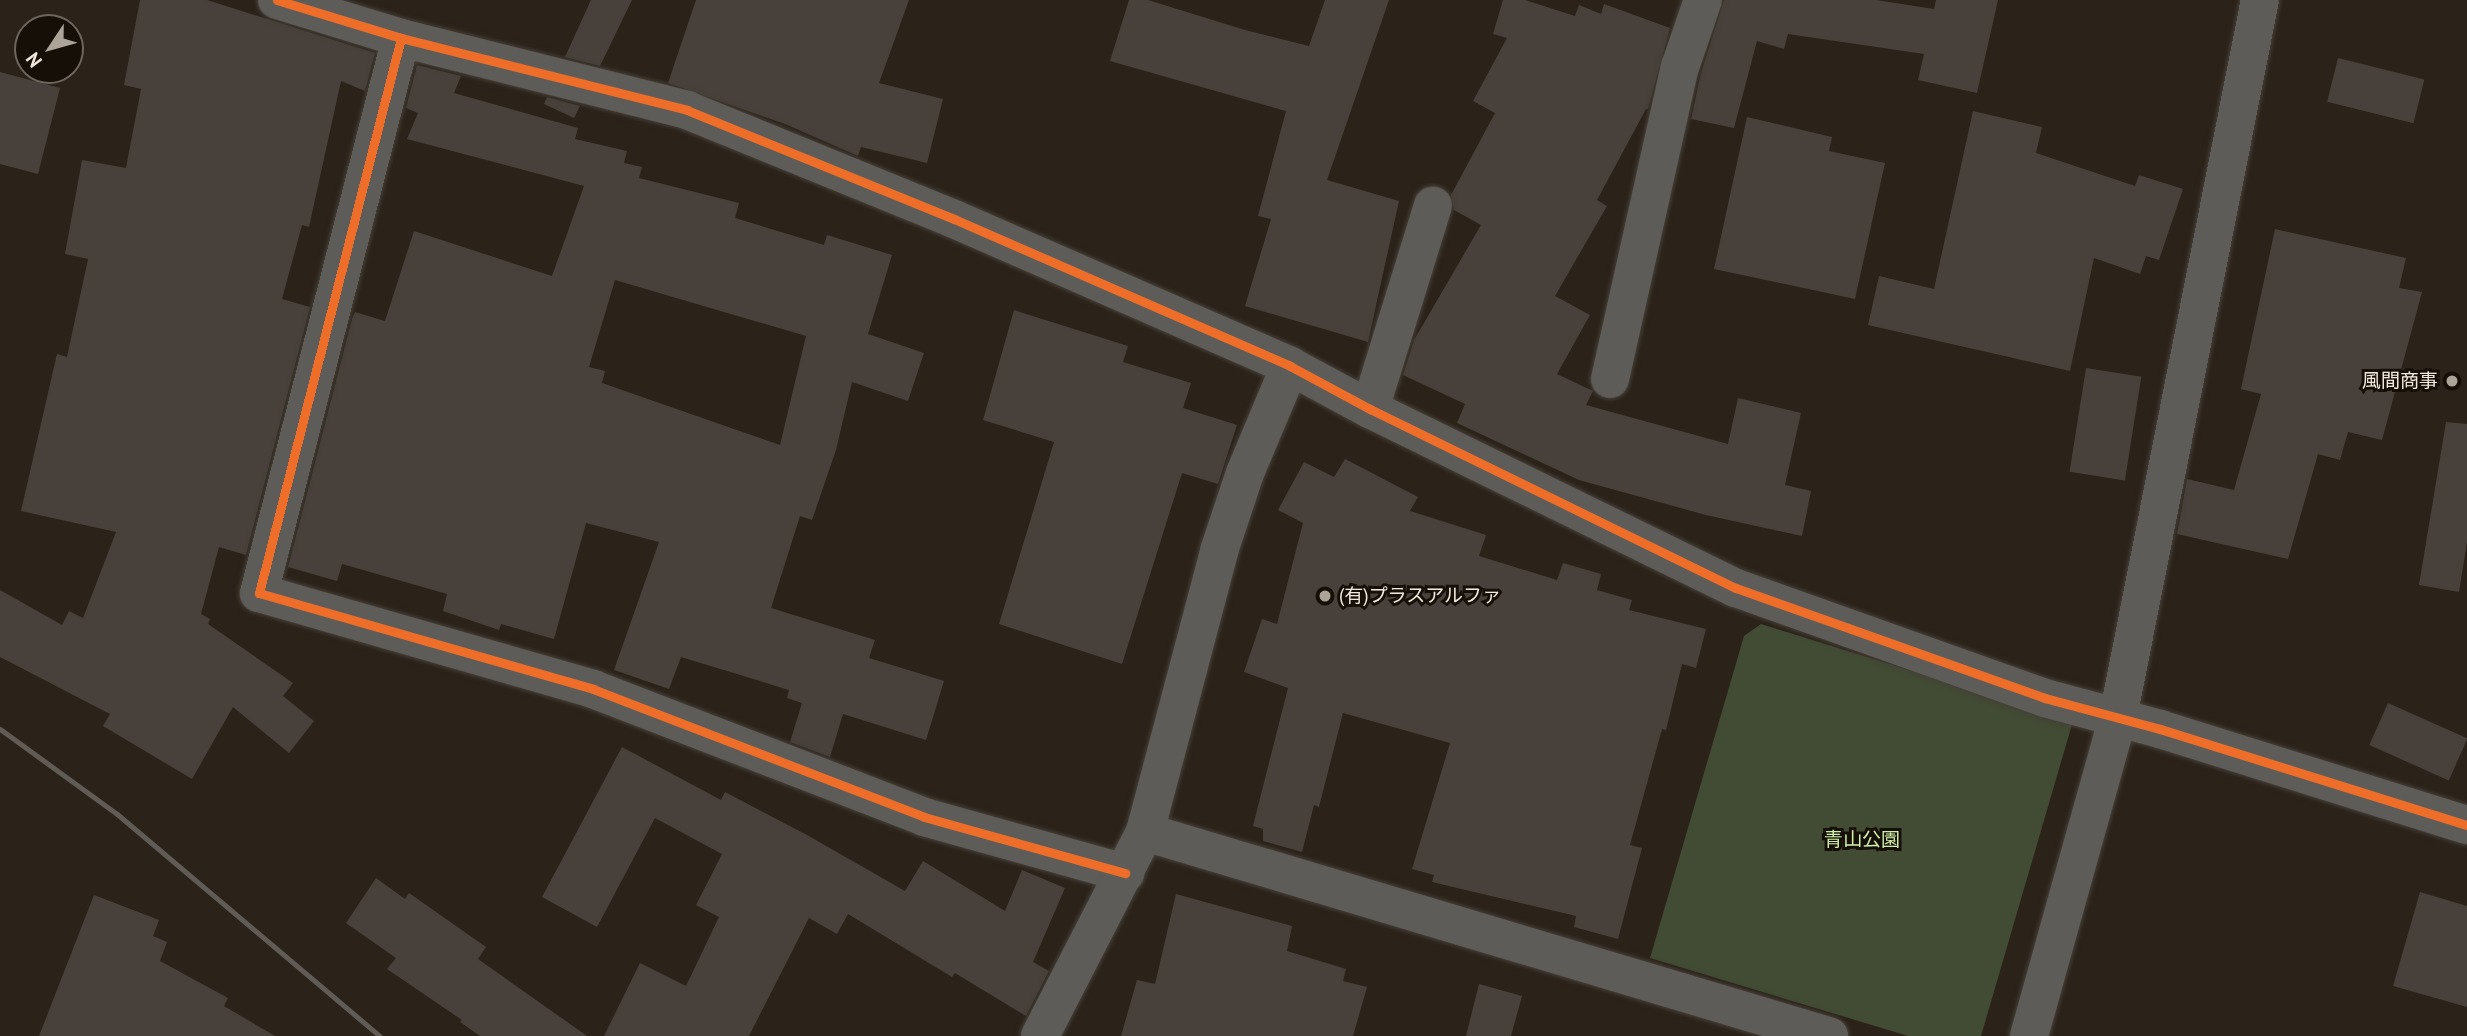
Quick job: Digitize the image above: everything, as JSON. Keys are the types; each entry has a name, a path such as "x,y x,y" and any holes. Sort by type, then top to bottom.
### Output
{"street":[{"path":"277,0 401,38 687,110 954,219 1290,366 1370,409 1736,588 2045,698 2118,717 2467,825"},
{"path":"1610,379 1680,67 1703,0"},
{"path":"2029,1036 2118,717 2260,0"},
{"path":"401,38 259,593 593,689 924,817 1125,873"},
{"path":"1370,409 1433,206"},
{"path":"1041,1036 1145,832 1219,551 1245,472 1290,366"},
{"path":"1145,832 1829,1036"}],"green space":[{"name":"青山公園","path":"1761,624 2073,721 1981,1036 1908,1036 1650,958 1744,636"}],"building":[{"path":"140,0 207,0 375,53 365,91 341,81 309,227 302,225 282,299 310,307 246,555 219,547 201,614 210,619 208,624 293,683 283,696 314,721 289,753 233,707 192,779 103,726 110,714 0,657 0,590 62,625 69,611 83,618 116,532 21,511 57,354 67,357 88,259 65,254 82,160 126,168 141,89 124,85"},
{"path":"591,0 632,0 600,66 565,57"},
{"path":"696,0 909,0 879,83 943,99 927,163 861,147 858,156 785,124 668,83"},
{"path":"1129,0 1148,0 1245,30 1309,46 1325,0 1389,0 1327,180 1399,201 1368,342 1245,306 1271,219 1258,216 1286,111 1110,61"},
{"path":"1503,0 1525,0 1575,16 1579,5 1601,14 1604,4 1670,28 1648,109 1597,200 1607,206 1555,296 1590,315 1557,374 1593,391 1586,405 1728,444 1738,398 1801,413 1785,485 1811,491 1802,536 1706,515 1579,480 1457,423 1465,404 1403,375 1414,340 1481,225 1454,210 1451,195 1495,113 1473,101 1507,38 1493,34"},
{"path":"1724,0 1876,0 1934,9 1936,0 1998,0 1977,93 1918,80 1924,54 1788,34 1784,49 1757,41 1734,128 1691,119 1701,73"},
{"path":"2338,58 2424,80 2413,123 2327,102"},
{"path":"417,65 461,76 454,93 578,128 575,139 627,151 624,163 642,167 639,178 739,203 735,218 824,245 827,235 892,255 868,334 924,353 908,401 852,382 836,450 812,520 800,516 771,608 875,640 869,658 944,681 926,740 843,714 830,757 790,742 802,703 787,698 789,690 681,657 669,689 614,670 659,542 586,523 554,639 501,624 499,630 443,611 447,594 342,564 337,581 288,567 352,319 355,312 385,321 414,231 552,276 584,186 407,139 418,113 406,108","holes":["615,280 806,336 780,445 602,383 605,371 589,367"]},
{"path":"0,72 14,76 14,84 45,84 60,88 38,174 0,164"},
{"path":"547,97 580,106 574,118 544,104"},
{"path":"1973,111 2042,127 2036,153 2135,186 2139,175 2183,189 2159,260 2146,256 2140,274 2094,258 2070,371 1868,325 1879,276 1934,289"},
{"path":"1747,117 1832,137 1829,151 1885,163 1855,299 1714,269"},
{"path":"2275,229 2406,258 2399,288 2422,292 2382,440 2348,432 2340,460 2318,454 2288,559 2177,534 2187,479 2234,490 2261,394 2241,389"},
{"path":"1014,310 1128,346 1123,362 1191,383 1183,408 1237,425 1218,484 1182,473 1122,664 999,624 1054,442 983,420"},
{"path":"2086,368 2141,377 2125,480 2070,472"},
{"path":"2446,422 2467,424 2467,542 2459,592 2419,585"},
{"path":"1345,459 1418,497 1410,511 1486,535 1479,556 1557,580 1563,563 1601,574 1597,590 1632,600 1629,610 1706,629 1696,668 1682,664 1666,730 1662,729 1630,845 1642,848 1618,939 1574,927 1576,916 1432,882 1434,875 1412,869 1450,743 1343,713 1319,807 1314,805 1302,852 1263,841 1263,829 1253,826 1288,688 1244,672 1262,619 1277,624 1303,523 1278,510 1304,462 1334,477"},
{"path":"2388,703 2467,738 2449,780 2369,745"},
{"path":"622,747 721,800 725,792 905,891 923,861 1005,911 1022,870 1065,888 1033,962 1049,971 1026,1016 955,973 952,977 848,914 837,934 809,918 749,1036 604,1036 640,963 686,986 719,917 696,905 722,854 655,818 597,927 542,897"},
{"path":"376,878 405,899 409,893 486,947 478,959 587,1036 480,1036 460,1022 462,1020 387,969 396,958 346,923"},
{"path":"2420,892 2467,906 2467,1007 2393,986"},
{"path":"1176,894 1292,926 1287,951 1346,969 1343,981 1367,987 1353,1036 1121,1036 1137,980 1155,984"},
{"path":"94,895 159,920 153,936 167,942 160,961 228,998 224,1006 275,1036 39,1036"},
{"path":"1479,984 1522,996 1511,1036 1466,1036"}],"railway":[{"path":"0,729 117,814 380,1036"}],"cycle path":[{"path":"277,0 401,38 687,110 954,219 1290,366 1370,409 1736,588 2045,698 2160,729 2467,825"},
{"path":"401,38 259,593 593,689 924,817 1125,873"}],"place":[{"name":"風間商事","path":"2452,381"},
{"name":"(有)プラスアルファ","path":"1325,596"}]}
